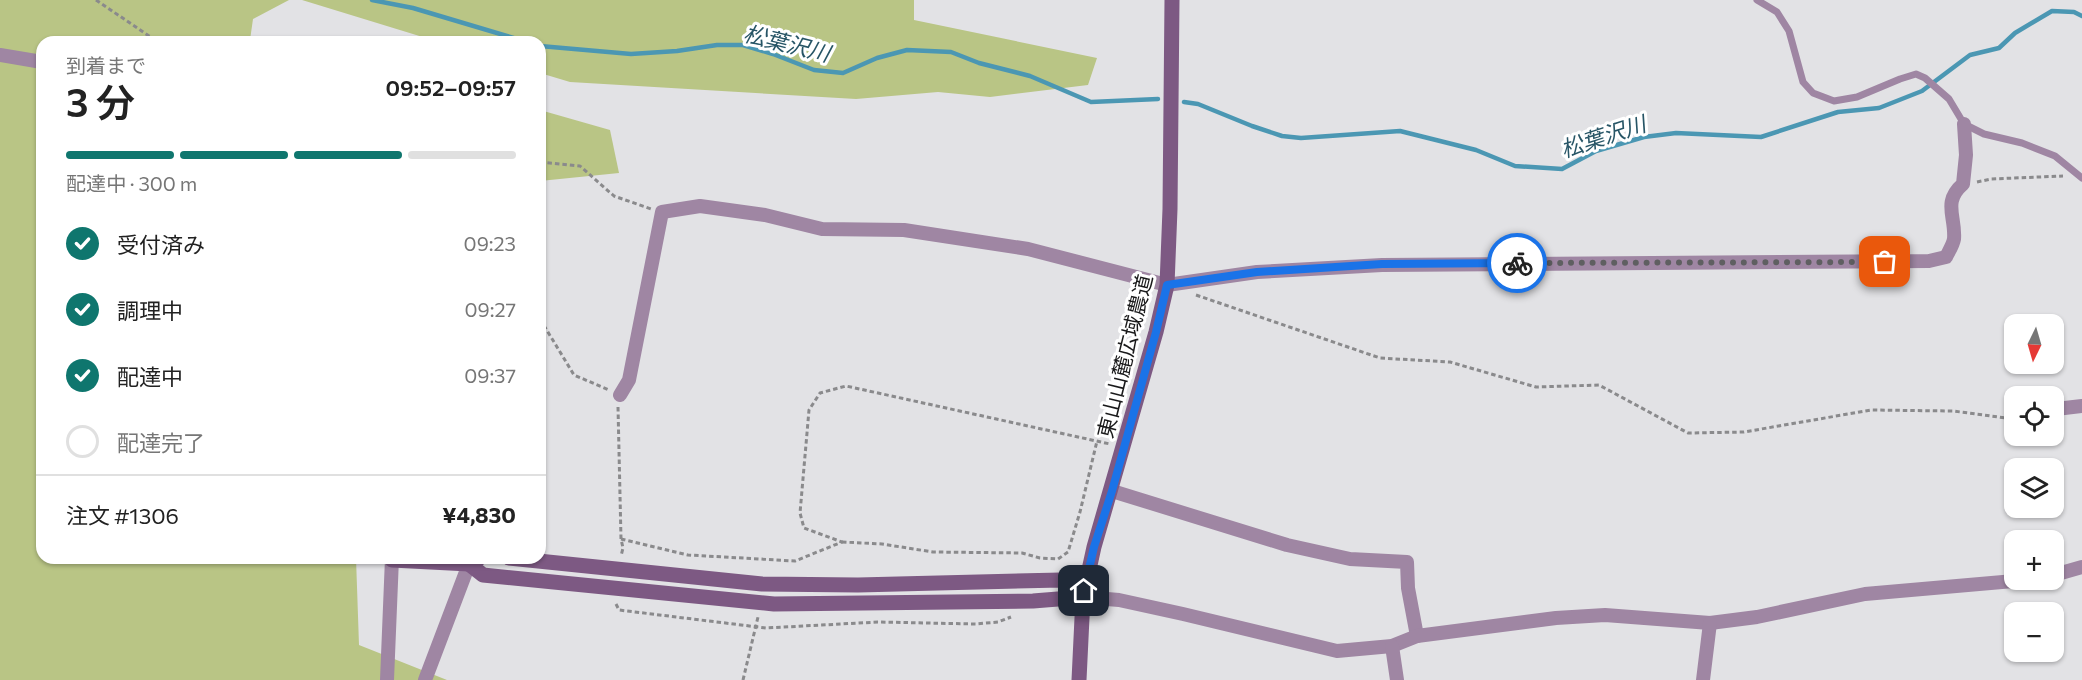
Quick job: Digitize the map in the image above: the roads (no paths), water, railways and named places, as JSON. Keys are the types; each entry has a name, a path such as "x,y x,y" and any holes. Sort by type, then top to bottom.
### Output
{"street":[{"name":"東山山麓広域農道","path":"1079,680 1083,594 1167,285 1172,0"},
{"path":"0,55 36,62"},
{"path":"620,395 629,380 662,212 700,206 765,215 822,229 904,230 1028,249 1167,285 1257,272 1382,264 1929,261 1946,257 1954,239 1950,208 1955,191 1963,184 1966,155 1964,123"},
{"path":"2064,408 2082,406"},
{"path":"1112,491 1287,545 1350,559 1407,562 1408,588 1417,636"},
{"path":"546,561 762,584 858,585 1061,580 1083,594"},
{"path":"387,680 393,564"},
{"path":"425,680 474,564"},
{"path":"477,564 483,575 761,603 1033,601 1083,594 1183,614 1337,651 1392,646 1417,636 1556,618 1595,616 1710,623 1757,617 1865,594 2004,582"},
{"path":"2064,572 2082,567"},
{"path":"1703,680 1710,623"},
{"path":"1392,646 1398,680"}],"lane":[{"path":"1757,0 1778,12 1789,31 1803,82 1813,93 1834,101 1857,97 1916,74 1925,78 1949,99 1964,123 1984,134 2022,143 2055,156 2080,176"}],"waterway":[{"name":"松葉沢川","path":"372,0 413,8 507,36"},
{"name":"松葉沢川","path":"1184,102 1198,104 1282,136 1301,138 1400,131 1476,150 1515,166 1562,169 1596,151 1644,137 1676,133 1761,137 1838,112 1879,108 1922,91 1970,55 1999,48 2015,33 2052,11 2074,12 2082,16"},
{"name":"松葉沢川","path":"546,47 631,54 677,51 717,45 743,45 814,70 843,73 877,58 907,50 951,52 979,63 1030,76 1091,102 1158,99"}]}
